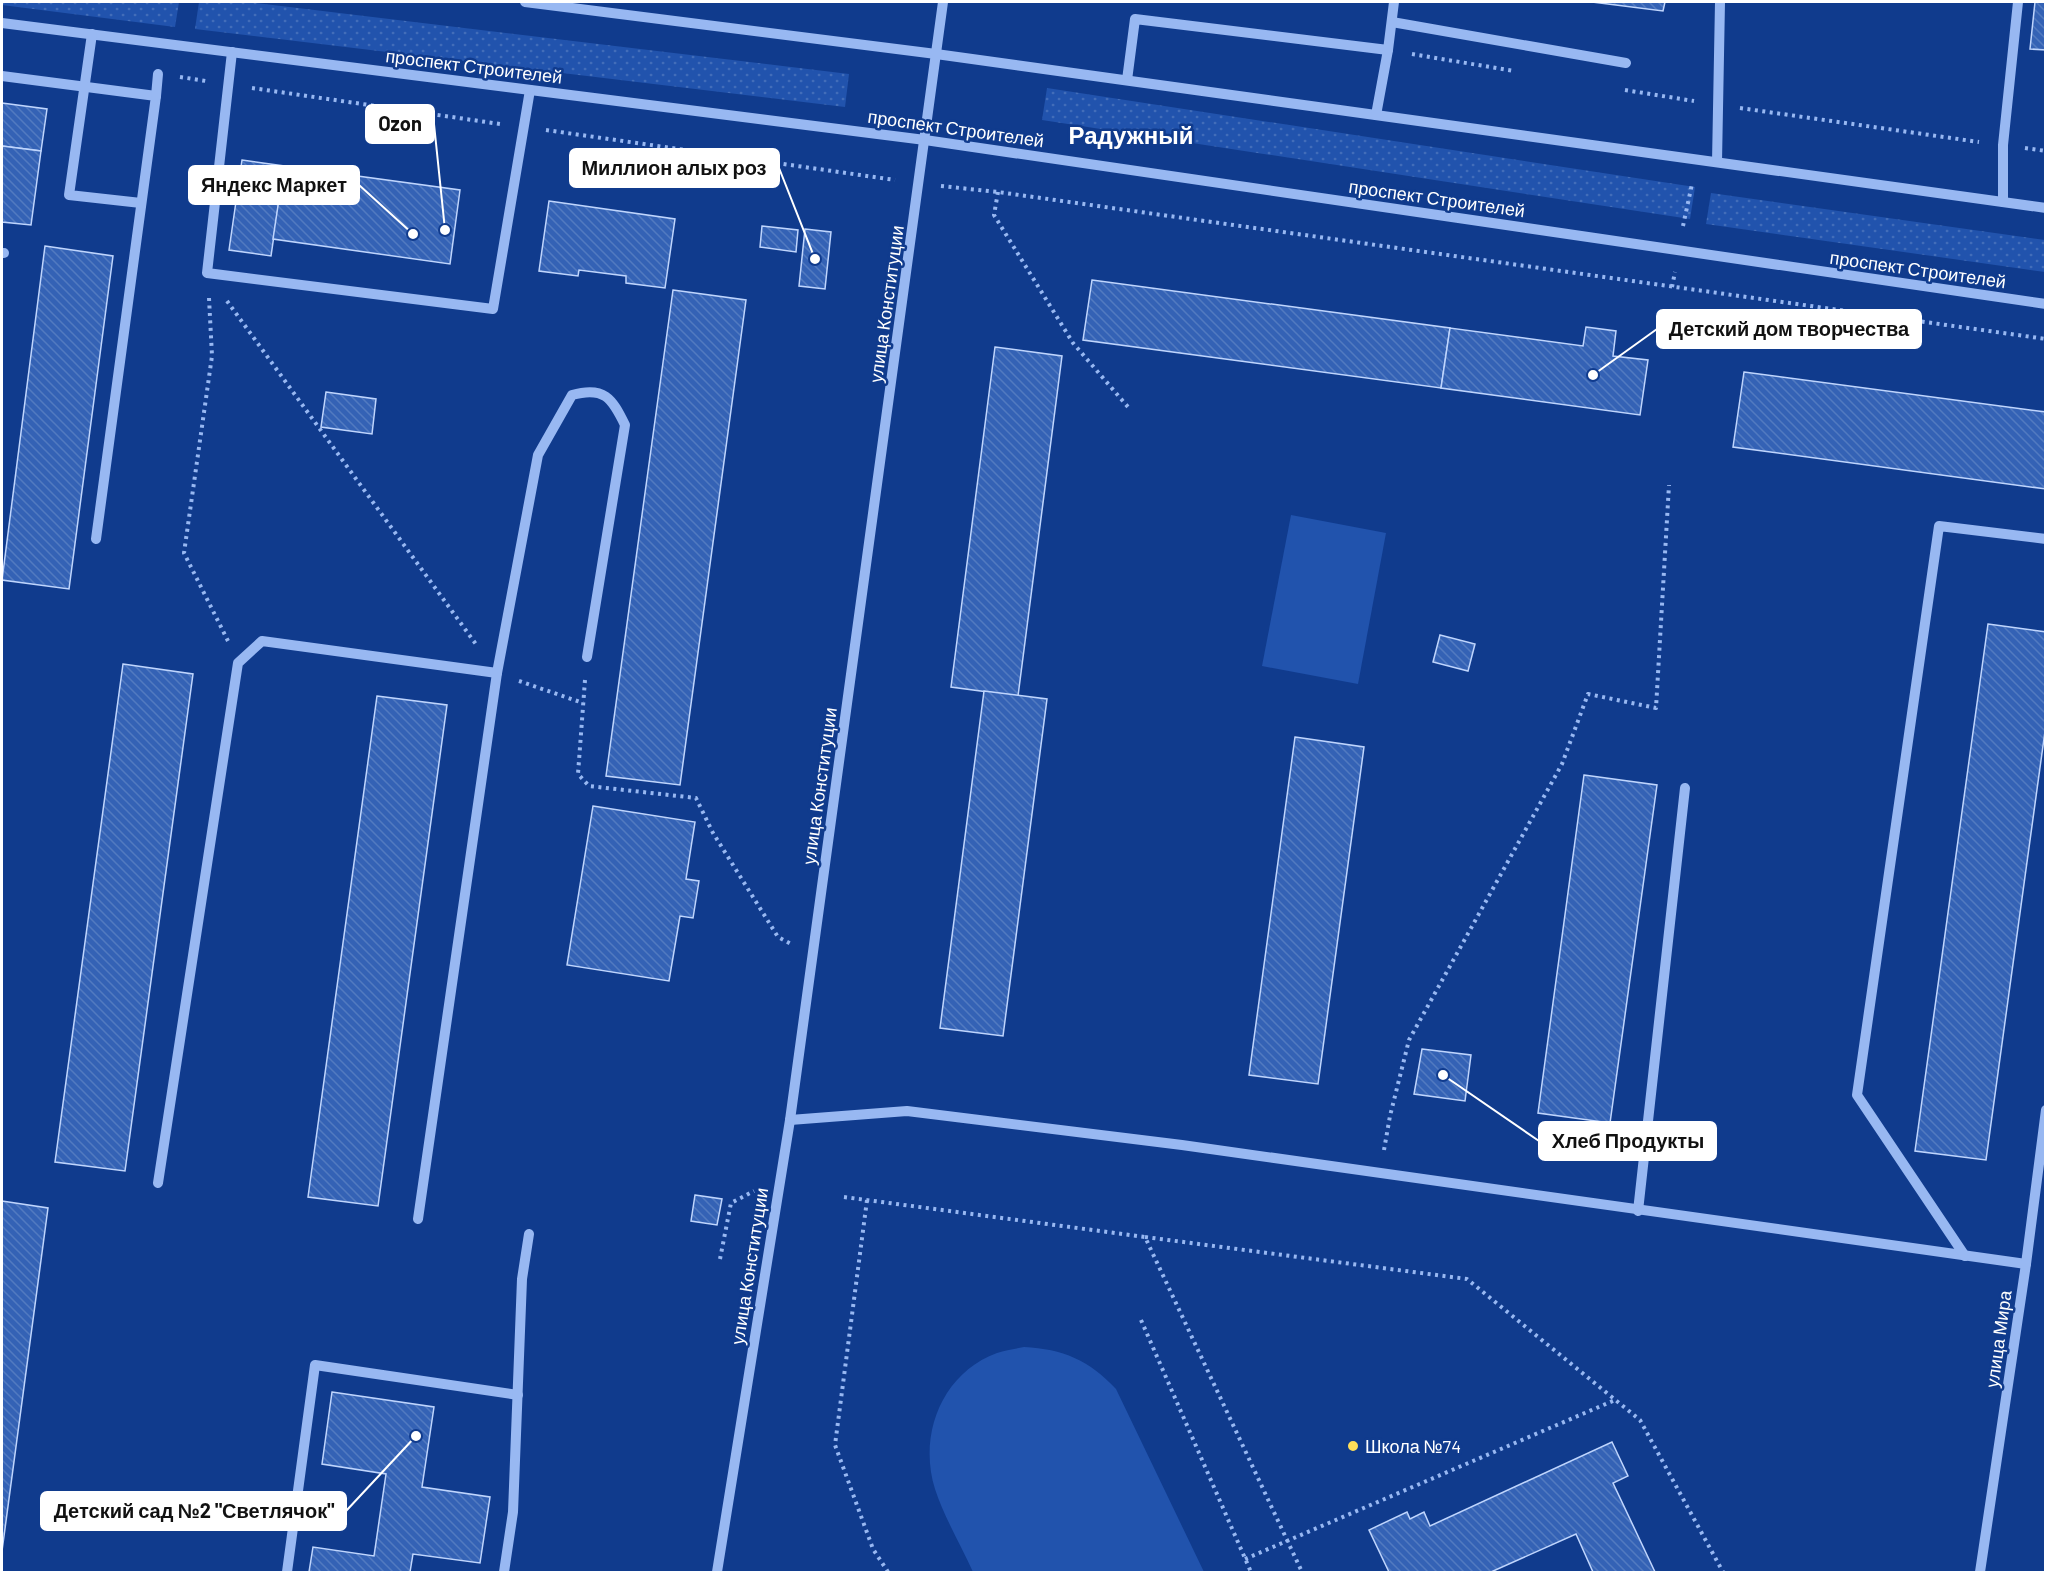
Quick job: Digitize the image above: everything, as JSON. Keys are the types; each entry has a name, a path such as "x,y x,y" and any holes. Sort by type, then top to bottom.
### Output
{"street":[{"path":"525,2 599,6 2046,208"},
{"name":"улица Конституции","path":"717,1572 790,1120 943,2"},
{"path":"1376,115 1394,2"},
{"path":"1717,162 1720,2"},
{"path":"2003,202 2003,145 2018,2"},
{"path":"1127,80 1135,19 1388,50"},
{"path":"1392,22 1626,63"},
{"name":"проспект Строителей","path":"2,23 925,140 2046,304"},
{"path":"92,34 69,195 141,203"},
{"path":"232,52 207,273 493,309 530,90"},
{"path":"96,539 158,74"},
{"path":"2,76 156,96"},
{"path":"418,1219 497,673 538,456 572,394 591,390 613,400 625,425 587,657"},
{"path":"1965,1256 1857,1095 1939,526 2046,539"},
{"path":"158,1183 238,663 262,641 497,673"},
{"path":"1638,1211 1685,788"},
{"path":"790,1120 907,1111 1182,1145 1380,1175 2026,1264"},
{"name":"улица Мира","path":"1980,1572 2026,1264 2045,1117"},
{"path":"504,1572 513,1512 522,1279 529,1234"},
{"path":"287,1572 315,1365 518,1395"}],"path":[{"path":"158,74 919,183 998,192 2046,339"},
{"path":"1672,287 1696,160"},
{"path":"998,192 994,215 1073,344 1128,407"},
{"path":"207,273 212,356 184,554 238,663"},
{"path":"207,273 497,673 583,703"},
{"path":"1380,1175 1390,1116 1410,1040 1562,764 1588,694 1656,708 1670,484"},
{"path":"587,657 578,774 589,786 696,798 713,833 778,938 813,956"},
{"path":"720,1259 731,1203 763,1187"},
{"path":"844,1197 1467,1280 1640,1420 1724,1572"},
{"path":"867,1200 835,1445 873,1549 888,1572"},
{"path":"1145,1237 1302,1572"},
{"path":"1142,1320 1251,1572"},
{"path":"1245,1559 1615,1400"}],"shaded area":[{"path":"2,2 179,2 175,27 2,5"},
{"path":"199,2 248,2 849,74 845,107 195,29"},
{"path":"1047,88 1695,187 1690,219 1042,120"},
{"path":"1711,193 2045,240 2045,272 1706,224"},
{"path":"1291,515 1386,533 1358,684 1262,666"},
{"path":"1024,1347 1051,1350 1085,1363 1116,1389 1204,1572 973,1572 935,1489 930,1448 933,1428 939,1408 962,1375 978,1362 997,1353"}],"building":[{"path":"1592,2 1665,2 1663,11"},
{"path":"2035,2 2046,2 2046,50 2030,49"},
{"path":"2,103 47,109 41,151 2,146"},
{"path":"2,146 41,151 31,225 2,222"},
{"path":"242,160 284,166 271,256 229,250"},
{"path":"284,166 460,190 450,264 273,239"},
{"path":"549,201 675,219 665,288 626,283 626,276 579,270 578,276 539,271"},
{"path":"762,226 798,230 796,252 760,247"},
{"path":"805,229 831,232 825,289 799,286"},
{"path":"45,246 113,256 69,589 2,580"},
{"path":"1092,280 1450,328 1441,388 1083,340"},
{"path":"673,290 746,300 680,785 606,776"},
{"path":"1586,327 1616,331 1613,356 1648,360 1640,415 1441,388 1450,328 1583,346"},
{"path":"995,347 1062,356 1018,696 951,687"},
{"path":"1744,372 2046,412 2046,489 1733,447"},
{"path":"326,392 376,399 372,434 321,427"},
{"path":"1988,624 2046,632 2046,724 1986,1160 1915,1151"},
{"path":"1440,635 1475,644 1468,671 1433,662"},
{"path":"123,664 193,674 125,1171 55,1162"},
{"path":"984,691 1047,699 1003,1036 940,1028"},
{"path":"377,696 447,705 378,1206 308,1197"},
{"path":"1295,737 1364,747 1318,1084 1249,1075"},
{"path":"1584,775 1657,785 1610,1123 1538,1113"},
{"path":"593,806 695,822 686,879 699,881 693,918 680,916 669,981 567,965"},
{"path":"1422,1049 1471,1055 1465,1101 1414,1094"},
{"path":"695,1195 722,1199 717,1225 691,1221"},
{"path":"2,1201 48,1208 2,1551"},
{"path":"332,1392 434,1407 422,1487 490,1497 480,1563 413,1554 410,1572 309,1572 313,1547 374,1556 386,1474 322,1464"},
{"name":"Школа №74","path":"1612,1442 1628,1476 1613,1483 1655,1572 1593,1572 1576,1534 1491,1572 1389,1572 1369,1530 1407,1512 1410,1519 1424,1512 1430,1526"}],"place":[{"name":"Ozon","path":"445,230"},
{"name":"Яндекс Маркет","path":"413,234"},
{"name":"Миллион алых роз","path":"815,259"},
{"name":"Детский дом творчества","path":"1593,375"},
{"name":"Хлеб Продукты","path":"1443,1075"},
{"name":"Детский сад №2 \"Светлячок\"","path":"416,1436"},
{"name":"Школа №74","path":"1353,1446"}],"district":[{"name":"Радужный","path":"1131,134"}]}
